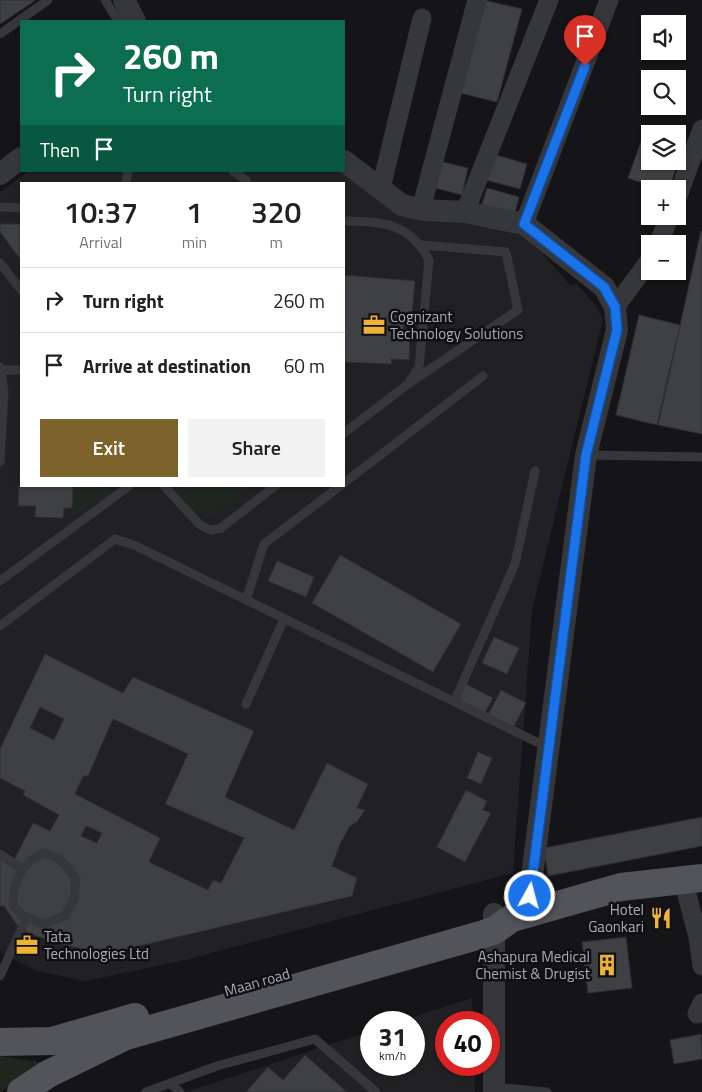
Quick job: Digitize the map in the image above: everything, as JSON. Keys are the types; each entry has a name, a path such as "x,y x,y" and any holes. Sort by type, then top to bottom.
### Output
{"main road":[{"path":"502,922 620,887 692,879"},
{"name":"Maan road","path":"21,1092 48,1074 126,1036 502,922"},
{"name":"Maan road","path":"0,1042 52,1041 502,922"}],"street":[{"path":"124,0 134,20"},
{"path":"421,209 477,0"},
{"path":"465,212 549,0"},
{"path":"524,224 609,0"},
{"path":"381,188 422,18"},
{"path":"684,180 702,129"},
{"path":"0,174 20,159"},
{"path":"345,162 402,205 421,209 465,212 524,224 604,287 615,307 617,330 586,455 549,748 502,922 494,1090"},
{"path":"615,307 641,272"},
{"path":"692,879 702,966"}],"lane":[{"path":"0,34 48,0"},
{"path":"105,0 117,20"},
{"path":"234,172 246,180 246,182"},
{"path":"0,207 20,208"},
{"path":"345,221 382,222 407,232 422,245 429,260 419,367 408,384"},
{"path":"345,432 408,384 518,310 506,252 422,245"},
{"path":"0,263 20,289"},
{"path":"0,462 4,391 1,369 20,370"},
{"path":"345,482 483,376"},
{"path":"586,455 702,457"},
{"path":"454,702 515,564 535,471"},
{"path":"0,581 128,487"},
{"path":"165,487 200,524 211,530 221,528 274,487"},
{"path":"246,600 264,544 339,487"},
{"path":"0,626 115,539 134,545 549,748"},
{"path":"246,704 284,619"},
{"path":"43,853 59,858 76,878 74,899 65,916 43,924 28,917 12,905 13,891 22,870 29,859 43,853"},
{"path":"0,854 22,870"},
{"path":"0,976 28,917"},
{"path":"146,1092 217,1066 315,1039 376,1092"},
{"path":"170,1083 180,1092"},
{"path":"494,1090 547,1092"}],"shaded area":[{"path":"28,172 345,172 407,216 522,230 571,286 576,283 596,306 603,319 532,610 513,873 185,960 86,981 37,971 0,952 0,192"},
{"path":"73,487 107,487 110,492 71,518"},
{"path":"174,487 251,487 211,517 199,514 185,502"},
{"path":"472,998 473,1011 435,1011 435,1076 474,1076 475,1092 186,1092 360,1035 360,1076 425,1076 425,1013"},
{"path":"0,1056 45,1063 0,1092"}],"building":[{"path":"0,0 36,0 0,24"},
{"path":"484,0 522,9 497,102 460,93"},
{"path":"641,142 641,170 675,170 672,180 641,180 641,182 628,178"},
{"path":"493,154 527,164 520,189 486,180"},
{"path":"439,161 468,168 462,195 432,187"},
{"path":"487,188 519,197 514,216 481,207"},
{"path":"0,224 20,224 20,259 0,232"},
{"path":"702,231 702,434 658,425"},
{"name":"Cognizant Technology Solutions","path":"345,275 415,281 412,316 405,315 403,335 410,336 409,360 391,359 392,364 345,362"},
{"path":"639,315 680,325 657,425 616,415"},
{"path":"20,470 20,487 73,487 72,508 64,508 63,518 35,517 36,506 18,506"},
{"path":"340,555 461,624 433,672 312,603"},
{"path":"277,561 314,577 306,597 268,581"},
{"path":"494,637 519,648 507,674 482,663"},
{"path":"45,654 123,693 133,677 254,731 225,797 294,830 327,763 368,784 357,808 365,810 357,822 350,826 340,844 332,866 357,878 352,896 109,953 66,946 28,933 18,926 4,906 0,906 0,852 14,860 33,823 50,831 59,815 23,795 25,791 0,778 0,749","holes":["40,707 64,719 54,740 30,728","113,719 188,754 165,804 244,838 221,883 213,880 208,890 149,862 160,838 75,794 83,776 88,776","86,826 102,833 97,843 81,836"]},
{"path":"466,684 493,698 485,713 458,700"},
{"path":"501,690 526,703 512,730 487,717"},
{"path":"478,752 492,758 481,784 467,778"},
{"path":"466,790 487,801 483,810 491,813 465,862 437,847"},
{"path":"702,817 702,846 548,876 544,848"},
{"name":"Ashapura Medical Chemist & Drugist","path":"626,937 632,988 588,993 582,942"},
{"path":"701,1034 702,1059 674,1064 670,1040"},
{"path":"305,1055 347,1092 246,1092 268,1067 283,1080"}],"place":[{"name":"Cognizant Technology Solutions","path":"374,325"},
{"name":"Hotel Gaonkari","path":"661,918"},
{"name":"Tata Technologies Ltd","path":"27,945"},
{"name":"Ashapura Medical Chemist & Drugist","path":"607,965"}],"route":[{"path":"530,896 586,455 617,330 615,307 604,287 524,224 585,66"}]}
